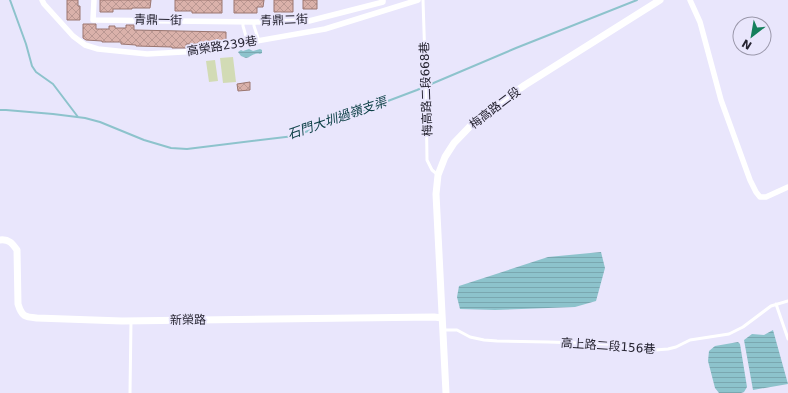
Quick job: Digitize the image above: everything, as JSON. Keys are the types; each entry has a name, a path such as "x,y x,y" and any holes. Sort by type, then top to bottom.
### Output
{"street":[{"name":"高榮路239巷","path":"42,0 73,36 85,45 98,49 147,54 200,51 325,29 418,0"},
{"name":"青鼎一街","path":"94,0 93,20 243,22"},
{"name":"青鼎二街","path":"243,22 310,20 383,2 383,0"},
{"name":"梅高路二段","path":"446,393 436,205 438,175 445,157 454,143 480,116 525,85 660,0"},
{"path":"690,0 700,22 721,100 750,180 756,192 760,197 766,197 788,187"},
{"name":"新榮路","path":"0,240 6,239 17,250 18,304 20,311 26,317 131,321 442,318"}],"lane":[{"name":"梅高路二段668巷","path":"423,0 427,160 432,170 438,175"},
{"path":"243,22 248,43"},
{"path":"254,22 259,41"},
{"name":"高上路二段156巷","path":"443,330 457,330 470,337 484,340 608,344 655,350 668,349 690,340 729,334 743,327 771,306 788,301"},
{"path":"776,304 788,339"},
{"path":"130,393 131,321"}],"shaded area":[{"path":"249,49 253,51 260,49 262,50 262,53 254,54 246,58 241,56 238,52"},
{"path":"233,57 236,82 223,83 220,58"},
{"path":"215,60 218,81 209,82 206,61"},
{"path":"601,252 605,268 596,301 575,307 495,310 460,309 457,297 459,286 548,257"},
{"path":"773,330 788,384 753,390 744,340 752,334 764,335"},
{"path":"738,342 740,344 747,387 744,392 741,393 719,393 715,388 708,361 709,351 715,346"}],"building":[{"path":"67,0 78,0 78,6 80,6 80,20 67,20"},
{"path":"100,0 151,0 150,8 113,9 113,12 100,12"},
{"path":"175,0 222,0 222,13 192,13 192,11 175,11"},
{"path":"234,0 264,0 263,7 257,7 257,13 234,13"},
{"path":"274,0 293,0 293,12 274,12"},
{"path":"303,0 317,0 317,9 303,9"},
{"path":"83,24 96,24 96,29 109,29 109,26 115,26 115,28 126,28 126,25 134,25 134,30 226,32 226,42 213,44 186,44 186,48 172,48 136,46 121,44 121,42 86,40 83,38"},
{"path":"250,82 250,90 238,91 237,84"}],"waterway":[{"path":"10,0 26,44 32,66 36,72 53,84 78,117"},
{"name":"石門大圳過嶺支渠","path":"0,110 85,118 100,122 144,140 171,148 187,149 294,136 417,90 516,48 637,0"}]}
